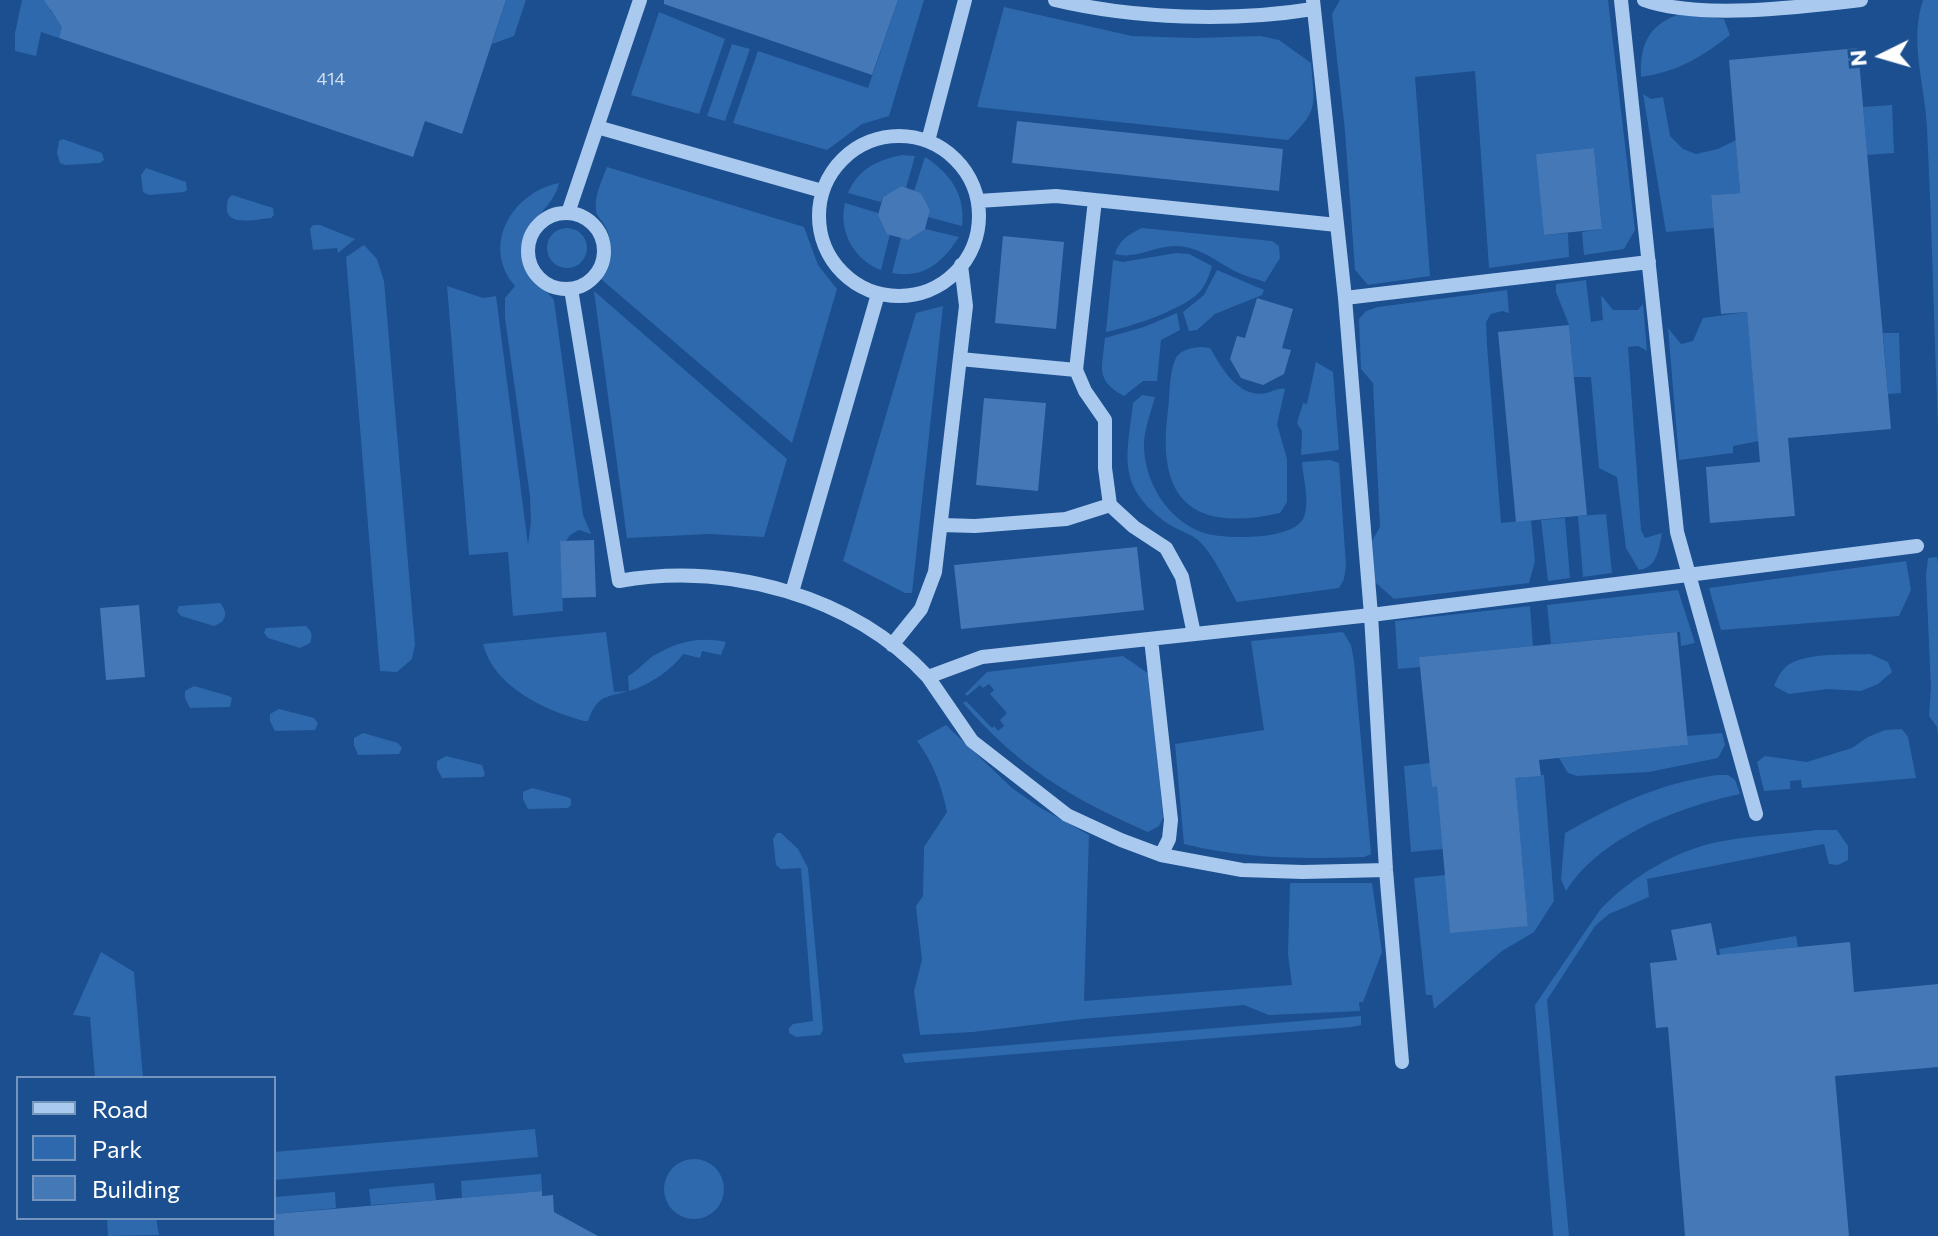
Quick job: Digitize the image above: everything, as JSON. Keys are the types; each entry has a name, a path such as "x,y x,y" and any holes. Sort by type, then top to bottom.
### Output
{"street":[{"path":"568,213 640,0"},
{"path":"928,141 965,0"},
{"path":"1055,0 1150,15 1233,15 1313,4 1345,298 1402,1062"},
{"path":"1621,0 1677,532 1756,814"},
{"path":"1644,0 1655,4 1707,9 1773,9 1861,0"},
{"path":"597,127 822,191"},
{"path":"902,135 928,141 951,155 968,175 978,201 978,228 970,254 953,276 931,290 904,297 878,294 854,283 835,265 823,242 818,216 822,191 834,168 853,149 876,138 902,135"},
{"path":"978,201 1056,196 1337,225"},
{"path":"1095,200 1076,370 1085,391 1105,420 1105,468 1110,505 1134,527 1166,548 1182,577 1194,634"},
{"path":"568,213 581,216 599,232 603,244 600,268 582,286 558,289 536,276 528,252 529,240 535,228 556,214 568,213"},
{"path":"1345,298 1649,262"},
{"path":"892,645 921,609 935,572 966,306 961,265"},
{"path":"571,289 619,581 648,576 713,577 792,592 831,608 907,654 928,677 972,741 1067,815 1161,855 1242,870 1386,870"},
{"path":"792,592 878,294"},
{"path":"960,359 1076,370"},
{"path":"941,525 975,526 1066,519 1110,505"},
{"path":"928,677 982,657 1371,615 1917,546"},
{"path":"1151,639 1171,820 1169,839 1161,855"}],"green space":[{"path":"22,0 54,0 50,10 63,27 59,38 41,32 36,56 15,51 15,33"},
{"path":"506,0 526,0 514,36 492,44"},
{"path":"898,0 924,0 889,116 862,124 827,150 733,123 758,51 868,88"},
{"path":"1340,0 1608,0 1635,230 1624,249 1584,255 1582,232 1602,229 1594,148 1537,154 1544,235 1568,233 1569,257 1489,268 1475,71 1415,77 1430,276 1368,285 1355,270 1345,131 1332,14"},
{"path":"1923,0 1938,0 1938,428 1927,128 1917,32"},
{"path":"1004,7 1132,36 1260,36 1279,40 1311,63 1313,106 1306,121 1288,140 977,107"},
{"path":"659,12 725,39 699,114 631,95"},
{"path":"1680,14 1724,19 1730,35 1688,62 1641,77 1642,56 1648,38 1660,24"},
{"path":"732,44 750,49 725,121 707,116"},
{"path":"1643,94 1651,99 1663,97 1670,136 1683,149 1696,154 1718,149 1736,140 1740,193 1711,195 1714,228 1666,232"},
{"path":"1892,105 1894,153 1867,155 1863,107"},
{"path":"63,139 102,153 104,160 100,163 60,163 57,153 59,141"},
{"path":"902,155 915,156 906,188 901,186 883,197 881,202 848,193 857,178 869,167"},
{"path":"925,157 942,170 959,195 962,226 928,217 930,210 921,193 914,191"},
{"path":"607,167 804,227 818,265 837,289 792,443 601,279 611,246 596,205"},
{"path":"146,168 186,182 187,190 149,195 143,192 141,175"},
{"path":"559,183 548,205 526,233 522,243 523,256 528,271 554,300 583,515 591,534 579,530 566,541 560,541 563,611 513,616 508,552 469,555 447,286 483,298 496,296 528,545 530,496 505,318 505,298 515,286 505,270 501,238 507,222 528,197 542,188"},
{"path":"232,195 273,208 274,215 271,218 236,220 228,213 228,199"},
{"path":"845,203 878,213 890,234 881,270 863,259 850,243 844,224"},
{"path":"313,225 355,239 338,253 337,248 313,250 310,229"},
{"path":"567,228 581,234 587,248 581,262 567,268 553,262 547,248 553,234"},
{"path":"1142,228 1272,241 1279,246 1280,258 1265,282 1238,273 1192,248 1169,246 1130,255 1115,254 1125,238"},
{"path":"925,229 959,237 931,267 914,274 892,273 901,238"},
{"path":"364,245 377,259 384,281 415,645 412,659 397,672 380,671 346,257"},
{"path":"1176,253 1189,254 1212,266 1202,289 1171,310 1106,332 1113,260 1123,262"},
{"path":"1217,270 1264,290 1262,295 1215,314 1197,330 1189,331 1183,312 1204,295"},
{"path":"1586,280 1591,322 1603,320 1601,295 1613,310 1638,310 1643,304 1647,351 1638,346 1628,347 1641,530 1645,538 1662,533 1654,561 1639,570 1626,548 1617,477 1599,468 1591,377 1574,377 1569,325 1556,292 1556,284"},
{"path":"1507,290 1509,313 1491,314 1486,322 1487,345 1501,523 1531,520 1535,561 1529,583 1394,599 1375,582 1372,541 1380,527 1373,383 1361,369 1359,319 1366,311 1378,307"},
{"path":"594,291 787,459 764,537 709,534 627,538"},
{"path":"943,306 912,593 905,593 843,561 916,313"},
{"path":"1747,312 1759,441 1733,446 1733,453 1679,460 1668,328 1681,344 1693,341 1703,318"},
{"path":"1177,313 1180,330 1161,340 1157,381 1143,381 1124,396 1108,385 1102,373 1105,338 1144,327"},
{"path":"1883,333 1899,333 1901,393 1888,394"},
{"path":"1200,347 1210,348 1239,387 1257,394 1285,389 1277,424 1287,459 1287,502 1280,513 1223,518 1202,513 1186,502 1175,487 1168,466 1166,441 1172,372 1179,354"},
{"path":"1316,362 1333,372 1339,450 1301,455 1302,431 1297,423 1303,403 1307,404"},
{"path":"1142,395 1155,397 1144,445 1153,485 1178,518 1201,532 1240,537 1287,531 1298,525 1306,511 1302,462 1330,460 1339,463 1346,566 1339,588 1237,602 1201,543 1168,524 1149,507 1132,481 1128,454 1133,403"},
{"path":"1606,514 1612,573 1583,577 1578,516"},
{"path":"1565,518 1570,578 1548,581 1541,520"},
{"path":"1937,557 1938,735 1937,727 1929,716 1931,688 1926,576 1928,558"},
{"path":"1906,561 1911,590 1899,616 1721,630 1709,588"},
{"path":"1678,590 1695,643 1681,646 1680,632 1677,632 1551,644 1547,605"},
{"path":"220,603 225,617 214,626 181,616 177,611 179,606"},
{"path":"1530,606 1533,646 1420,657 1420,667 1398,669 1395,621"},
{"path":"306,626 310,630 311,640 300,648 268,638 264,633 266,628"},
{"path":"606,632 614,692 628,691 600,701 588,721 537,703 509,684 498,673 483,644"},
{"path":"1343,632 1351,645 1354,661 1371,854 1364,857 1274,857 1229,853 1184,844 1175,744 1264,730 1251,641"},
{"path":"697,640 726,642 721,655 702,651 700,658 683,654 660,676 629,691 628,676 662,651"},
{"path":"1870,654 1888,662 1892,672 1878,684 1861,691 1827,689 1789,694 1774,686 1783,669 1806,658"},
{"path":"1123,656 1149,674 1163,818 1159,826 1148,832 1047,779 984,726 963,703 966,701 998,731 1004,726 1000,720 1007,713 990,694 994,690 989,684 983,688 980,685 967,696 965,694 987,672"},
{"path":"194,686 229,696 232,698 230,707 190,708 185,691"},
{"path":"279,709 314,718 318,723 315,730 275,731 270,714"},
{"path":"946,725 1012,788 1089,835 1084,1001 1292,985 1288,954 1290,883 1372,883 1382,952 1363,1002 1359,1002 1360,1011 1269,1015 1244,1005 920,1035 914,991 922,960 916,906 923,896 924,847 947,812 936,775 917,741"},
{"path":"1902,729 1908,737 1916,778 1802,788 1801,780 1790,781 1790,789 1764,791 1757,762 1765,756 1807,762 1852,748 1885,730"},
{"path":"363,733 398,743 402,748 399,754 358,755 354,738"},
{"path":"1722,733 1725,745 1718,758 1649,772 1577,776 1568,773 1559,758 1687,745 1687,736"},
{"path":"446,756 482,765 485,774 483,777 442,778 437,761"},
{"path":"1430,763 1432,786 1544,775 1554,901 1534,932 1502,951 1434,1009 1432,995 1426,995 1414,878 1445,875 1528,926 1516,795 1443,849 1411,852 1404,766"},
{"path":"1717,775 1728,775 1735,780 1740,794 1692,807 1643,827 1599,854 1566,891 1561,879 1565,833 1638,796"},
{"path":"532,788 567,797 571,799 571,805 568,808 528,809 523,792"},
{"path":"1837,830 1848,846 1848,860 1838,865 1829,864 1824,844 1647,879 1649,897 1609,914 1595,926 1547,1000 1569,1236 1553,1236 1535,1005 1600,910 1645,872 1685,852 1712,843"},
{"path":"781,833 798,849 808,868 823,1030 820,1035 796,1037 789,1033 793,1024 813,1021 801,868 781,869 776,865 773,839"},
{"path":"1796,936 1798,947 1720,955 1719,949"},
{"path":"101,952 134,972 143,1076 95,1076 90,1017 73,1015"},
{"path":"1361,1016 1361,1025 1352,1027 905,1063 902,1054"},
{"path":"535,1129 538,1157 276,1180 276,1152"},
{"path":"694,1159 715,1168 724,1189 715,1210 694,1219 673,1210 664,1189 673,1168"},
{"path":"541,1174 542,1191 462,1198 461,1181"},
{"path":"434,1183 436,1200 371,1205 369,1189"},
{"path":"335,1192 336,1208 276,1214 276,1197"},
{"path":"107,1220 156,1220 159,1235 108,1236"}],"building":[{"path":"44,0 506,0 462,134 425,121 413,157 59,38 62,27"},
{"path":"664,0 898,0 872,75 664,4"},
{"path":"1858,48 1891,429 1788,438 1795,516 1710,523 1706,467 1760,462 1747,312 1721,314 1711,195 1740,193 1729,60"},
{"path":"1017,121 1283,149 1279,191 1012,163"},
{"path":"1594,148 1602,229 1544,235 1536,154"},
{"path":"901,186 921,193 930,210 925,229 908,240 887,234 878,215 883,197"},
{"path":"1003,236 1064,242 1056,329 995,323"},
{"path":"1257,298 1293,309 1282,348 1291,350 1284,374 1263,385 1241,378 1230,359 1237,336 1245,338"},
{"path":"1569,325 1587,515 1516,522 1498,332"},
{"path":"984,398 1046,403 1038,491 976,485"},
{"path":"594,540 596,597 562,598 560,541"},
{"path":"1137,547 1144,610 961,629 954,565"},
{"path":"139,605 145,677 106,680 100,608"},
{"path":"1677,632 1688,745 1539,760 1541,776 1515,778 1528,926 1450,933 1437,786 1432,787 1419,657"},
{"path":"1711,923 1717,955 1850,942 1854,992 1938,984 1938,1067 1835,1076 1849,1236 1685,1236 1668,1027 1656,1028 1650,963 1677,960 1671,930"},
{"path":"542,1191 542,1196 553,1195 554,1212 598,1236 274,1236 276,1214"}]}
